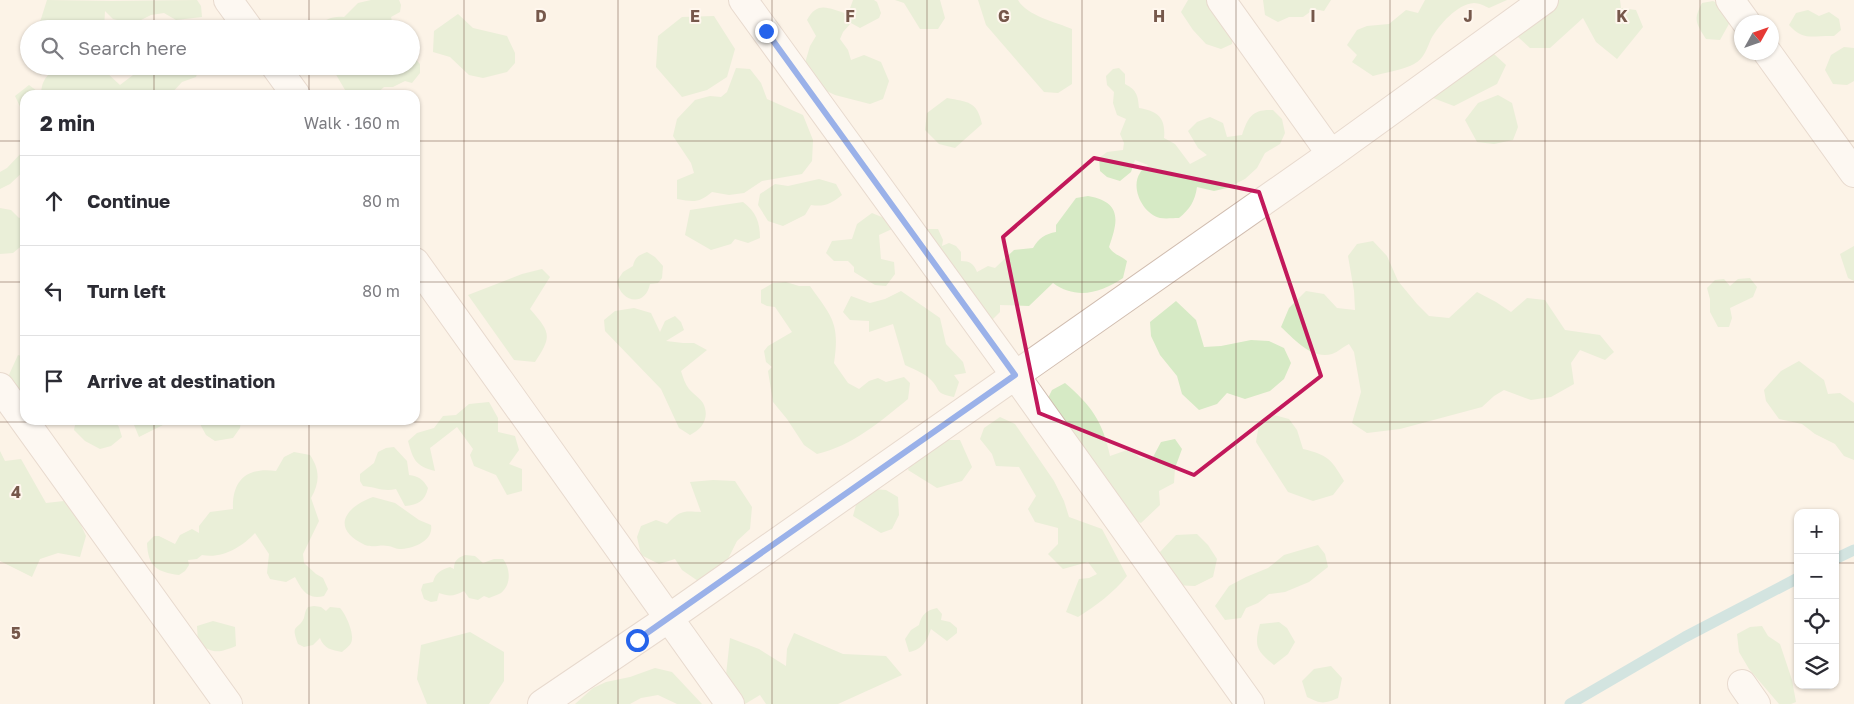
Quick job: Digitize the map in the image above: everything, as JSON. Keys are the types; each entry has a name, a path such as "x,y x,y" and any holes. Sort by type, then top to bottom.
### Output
{"street":[{"path":"228,0 242,20"},
{"path":"743,0 1015,375 1250,704"},
{"path":"1221,0 1331,154"},
{"path":"542,704 669,618 1331,154 1544,0"},
{"path":"1730,0 1741,15"},
{"path":"1773,60 1854,173"},
{"path":"282,75 292,90"},
{"path":"420,269 730,704"},
{"path":"0,387 20,415"},
{"path":"27,425 228,704"}],"highlighted area":[{"path":"1094,158 1259,192 1321,376 1194,475 1039,413 1003,237"}],"green space":[{"path":"47,0 197,0 201,6 202,17 176,20 164,13 151,15 141,20 117,20 113,19 105,11 104,20 41,20"},
{"path":"371,0 399,0 401,5 400,12 391,17 392,20 327,20 344,17 358,3"},
{"path":"853,0 874,0 877,2 881,13 879,18 860,28 851,23 840,39 848,50 851,60 864,55 881,62 889,81 883,99 870,104 835,95 816,86 805,63 810,46 816,36 807,20 811,14 820,8 830,8 848,14"},
{"path":"895,0 940,0 945,18 938,29 920,29 904,3"},
{"path":"978,0 1018,0 1022,6 1042,18 1072,29 1072,84 1058,93 1044,92 986,25"},
{"path":"1188,0 1225,0 1233,33 1232,44 1221,49 1206,44 1193,30 1181,12"},
{"path":"1263,0 1331,0 1324,11 1314,9 1303,17 1289,17 1278,22 1265,15"},
{"path":"1425,0 1507,0 1489,8 1476,3 1468,4 1455,11 1434,33 1425,53 1417,62 1410,66 1373,76 1352,62 1357,55 1347,45 1357,30 1367,26 1389,24 1406,10 1418,13"},
{"path":"1531,0 1620,0 1621,8 1636,10 1643,27 1617,59 1596,42 1583,18 1550,48 1530,48 1518,37 1524,4"},
{"path":"1713,1 1728,8 1730,22 1720,40 1706,39 1697,21 1697,14 1702,3"},
{"path":"1808,10 1819,16 1829,12 1839,19 1841,30 1834,36 1805,36 1800,34 1789,25 1796,13"},
{"path":"458,14 473,28 507,36 515,53 515,63 507,72 483,78 469,75 450,57 433,52 434,31"},
{"path":"714,16 735,49 727,77 707,90 682,97 656,67 658,36 682,17"},
{"path":"1469,46 1494,54 1506,65 1497,84 1454,106 1433,98 1425,73 1448,52"},
{"path":"1844,47 1854,48 1854,81 1847,85 1833,84 1825,70 1831,55"},
{"path":"736,68 750,69 761,83 767,99 803,115 813,140 812,161 802,174 762,181 744,193 729,195 712,192 696,201 677,199 677,180 694,173 691,163 673,136 677,119 695,100 710,96 721,97 727,92"},
{"path":"1119,68 1125,74 1125,84 1136,94 1139,108 1151,111 1159,117 1164,125 1164,138 1175,144 1190,164 1207,155 1198,148 1188,131 1197,122 1210,117 1223,123 1227,137 1242,135 1246,123 1252,115 1260,111 1273,110 1282,119 1285,133 1280,144 1265,153 1257,168 1245,179 1227,188 1214,191 1197,187 1191,204 1179,218 1160,218 1154,216 1144,206 1137,193 1137,179 1141,171 1148,165 1135,160 1131,172 1120,181 1107,177 1100,171 1099,158 1107,152 1123,150 1124,143 1120,134 1126,119 1117,115 1113,103 1114,92 1107,85 1106,76 1113,69"},
{"path":"48,75 109,75 120,85 133,75 197,75 182,82 175,90 42,90"},
{"path":"336,75 418,75 412,83 405,81 393,87 384,87 381,90 345,90"},
{"path":"29,85 36,90 23,90"},
{"path":"20,92 20,106 15,96"},
{"path":"1498,95 1512,103 1518,127 1513,140 1494,144 1477,142 1465,120 1478,103"},
{"path":"947,98 971,104 980,116 982,124 955,148 939,144 925,130 927,113"},
{"path":"20,154 20,175 10,184 0,189 0,172 7,168"},
{"path":"819,179 836,184 842,195 827,204 820,206 811,205 805,215 783,226 768,221 758,205 760,194 775,184 788,186"},
{"path":"1088,196 1107,203 1115,213 1115,228 1109,247 1127,261 1123,278 1106,288 1079,293 1071,292 1053,283 1029,306 1000,305 1000,312 992,320 919,233 926,229 938,229 943,240 942,246 949,243 956,246 961,252 961,261 971,264 977,272 988,266 995,268 1014,250 1033,248 1043,237 1056,232 1056,225 1076,198"},
{"path":"743,202 756,218 760,238 748,243 735,239 731,244 711,250 685,235 690,210"},
{"path":"0,208 11,210 20,218 20,247 13,253 0,254"},
{"path":"872,213 884,218 892,229 879,235 881,259 894,262 895,274 886,286 875,285 854,272 854,267 848,261 834,261 826,253 832,241 852,239 857,224"},
{"path":"1373,241 1387,256 1398,281 1429,316 1449,318 1477,292 1511,312 1527,298 1545,300 1565,330 1600,335 1614,352 1605,360 1580,350 1571,363 1574,384 1551,397 1531,400 1504,390 1482,407 1400,429 1367,433 1352,423 1361,392 1354,352 1349,344 1332,354 1317,354 1304,347 1281,327 1289,308 1306,291 1324,294 1337,308 1355,310 1348,256 1357,244"},
{"path":"1854,246 1854,281 1848,278 1840,254"},
{"path":"647,252 655,257 663,266 662,278 658,283 650,284 643,297 638,299 627,298 619,288 617,281 623,272 633,266 638,257"},
{"path":"542,269 550,277 530,309 545,329 546,340 535,362 514,360 468,295 522,274"},
{"path":"1750,278 1757,287 1753,297 1730,308 1732,318 1729,327 1718,327 1710,312 1710,299 1707,288 1715,280 1724,279 1730,286 1738,279"},
{"path":"786,282 799,286 810,286 829,313 836,338 834,363 848,383 859,389 869,381 878,378 886,382 904,377 910,383 908,399 877,424 842,445 817,454 804,445 773,402 768,371 772,367 766,362 764,351 768,346 792,332 775,307 761,303 761,290 773,283"},
{"path":"901,291 940,318 946,344 963,362 966,373 954,375 959,382 954,397 943,394 928,377 905,365 893,324 869,332 869,321 850,320 843,312 851,296 870,303 885,299"},
{"path":"1176,301 1196,320 1204,347 1221,346 1251,340 1269,341 1284,348 1291,363 1284,379 1270,391 1245,399 1227,393 1217,404 1199,410 1182,394 1177,376 1160,355 1151,336 1150,322"},
{"path":"634,308 651,313 660,332 665,321 675,316 681,322 684,330 666,341 694,343 707,350 681,371 688,387 703,403 706,413 702,426 690,435 679,428 661,389 605,331 604,320 615,311"},
{"path":"18,355 20,356 20,395 8,377"},
{"path":"1799,361 1824,380 1828,394 1840,393 1854,403 1854,460 1844,456 1835,444 1815,434 1802,424 1779,419 1766,401 1764,390 1781,371"},
{"path":"1065,383 1095,415 1104,433 1110,456 1130,449 1140,458 1152,459 1161,442 1175,439 1182,449 1175,468 1174,483 1159,491 1160,505 1141,523 1108,510 1046,402 1052,390"},
{"path":"489,402 498,418 498,432 515,436 519,450 509,464 522,469 522,491 507,495 496,475 474,466 470,455 473,449 457,427 430,448 435,471 419,464 412,453 408,441 417,433 434,428 443,416 456,415 469,404"},
{"path":"1274,415 1289,419 1297,430 1303,449 1324,456 1336,468 1344,481 1333,495 1313,501 1288,492 1256,442 1259,424"},
{"path":"1000,417 1015,424 1054,481 1064,501 1069,517 1102,529 1127,576 1116,588 1078,617 1066,612 1079,579 1089,578 1097,574 1088,562 1063,569 1048,554 1058,544 1058,528 1035,522 1028,509 1036,496 1019,467 996,466 992,454 980,439 984,428"},
{"path":"75,425 118,425 122,437 111,446 100,449 85,441 74,430"},
{"path":"134,425 163,425 139,437"},
{"path":"201,425 240,425 233,438 215,441 206,435"},
{"path":"937,440 960,440 972,467 962,481 937,488 908,470 912,461"},
{"path":"394,447 407,461 409,475 420,478 428,488 423,499 414,505 405,506 396,489 383,490 363,486 360,481 360,474 374,463 378,452"},
{"path":"0,451 5,461 21,459 46,503 64,501 75,512 86,536 80,557 58,553 40,559 32,577 0,561"},
{"path":"294,452 310,455 316,466 318,476 311,498 319,521 303,554 304,563 323,578 328,589 324,596 313,597 309,595 303,590 295,577 286,582 270,579 267,573 269,554 255,533 231,551 217,555 202,555 197,559 188,560 189,565 179,575 159,570 155,567 149,558 147,543 154,536 159,536 175,544 180,535 192,529 199,533 199,526 210,512 233,509 235,490 244,477 257,471 276,471 284,457"},
{"path":"735,481 752,507 750,529 737,541 727,561 712,578 698,581 682,570 675,559 659,564 641,555 637,537 641,526 656,520 667,524 682,512 701,512 690,482"},
{"path":"872,489 886,490 898,497 899,515 892,529 881,533 853,516 857,501"},
{"path":"373,497 395,503 419,520 431,525 431,531 426,540 410,548 396,549 391,546 368,546 354,539 348,532 345,519 355,506"},
{"path":"1197,534 1208,545 1217,559 1213,577 1195,586 1173,585 1162,569 1160,552 1176,535"},
{"path":"1318,545 1325,554 1328,567 1309,582 1285,592 1269,594 1258,603 1246,608 1241,618 1225,620 1215,606 1229,586 1268,568 1284,555"},
{"path":"465,555 475,556 483,563 494,559 503,559 509,576 505,589 501,593 489,598 484,596 478,600 469,598 464,591 452,595 439,593 437,601 431,602 424,599 421,590 423,584 433,582 437,574 444,569 450,567 454,569 457,560"},
{"path":"308,607 321,607 326,611 330,607 340,608 344,614 350,627 352,641 342,652 326,647 320,638 313,645 304,647 298,644 295,630 302,622"},
{"path":"937,608 942,614 941,620 950,622 957,628 957,633 947,641 931,629 923,644 918,649 909,652 905,639 911,630 919,625 921,618 925,614"},
{"path":"213,621 235,627 236,646 225,650 212,651 198,643 197,626"},
{"path":"1279,622 1287,628 1295,642 1288,654 1274,665 1260,651 1257,638 1260,624"},
{"path":"1762,626 1768,636 1780,644 1792,680 1796,702 1779,704 1749,669 1739,652 1737,634 1750,627"},
{"path":"470,632 504,652 504,681 489,704 427,704 417,679 421,645"},
{"path":"794,633 843,654 886,656 902,675 838,704 766,704 760,695 745,704 726,675 730,638 759,649 786,666 787,649"},
{"path":"1331,666 1342,678 1338,698 1322,702 1307,697 1302,681 1314,669"},
{"path":"655,668 672,672 702,704 677,704 658,695 641,698 630,704 575,704 593,688 606,682 630,677"}],"waterway":[{"path":"1839,557 1854,550"},
{"path":"1570,704 1685,637 1794,580"}],"route":[{"path":"637,640 1015,375 766,31"}]}
